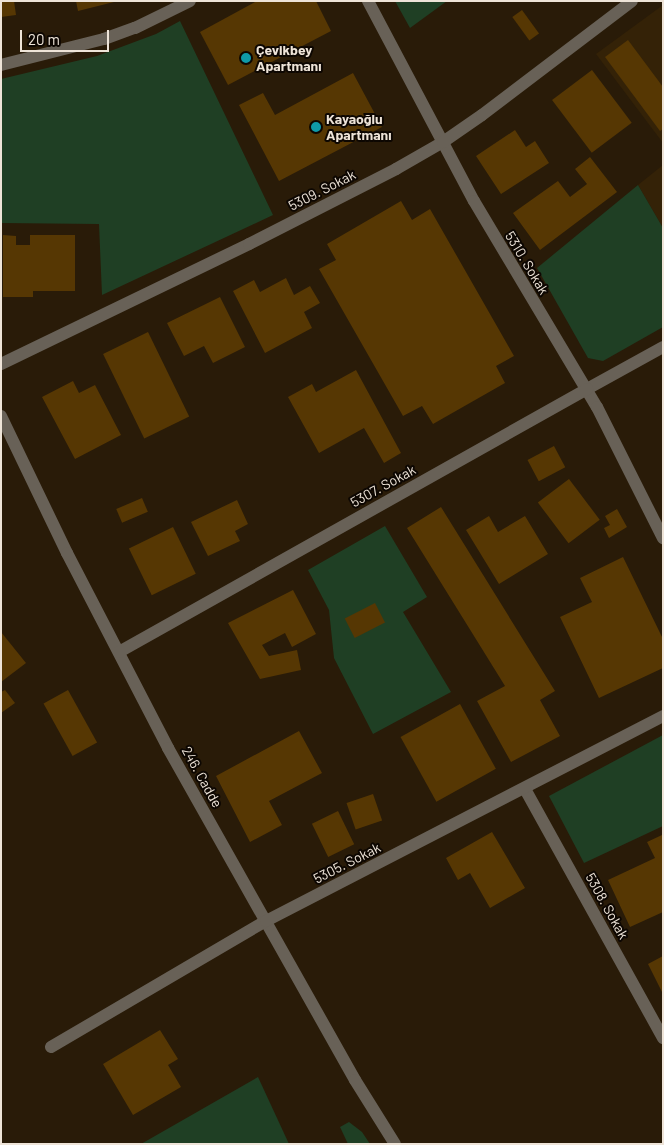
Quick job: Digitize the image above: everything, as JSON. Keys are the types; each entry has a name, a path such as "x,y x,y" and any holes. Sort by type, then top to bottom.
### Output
{"street":[{"path":"1,65 104,39 136,28 190,1"},
{"name":"5310. Sokak","path":"368,1 501,249 587,388 630,469 663,538"},
{"name":"5309. Sokak","path":"1,364 396,170 443,142 632,1"},
{"name":"5307. Sokak","path":"119,652 663,346"},
{"name":"246. Cadde","path":"1,416 168,748 355,1080 395,1144"},
{"name":"5305. Sokak","path":"51,1047 266,921 663,716"},
{"name":"5308. Sokak","path":"524,789 663,1038"}],"shaded area":[{"path":"663,5 663,143 596,54"},
{"path":"663,165 663,228 638,185"}],"green space":[{"path":"395,1 447,1 410,28"},
{"path":"180,21 273,215 102,295 99,224 1,223 1,79 97,56 156,34"},
{"path":"638,185 663,228 663,327 603,361 588,358 537,268"},
{"path":"385,526 427,597 403,612 451,692 373,734 334,658 329,610 308,570"},
{"path":"663,735 663,826 584,863 549,796"},
{"path":"258,1077 289,1144 141,1144"},
{"path":"349,1122 362,1132 370,1144 348,1144 340,1127"}],"building":[{"path":"1,1 14,1 16,15 1,17"},
{"path":"76,1 113,1 114,2 78,11"},
{"name":"Çevikbey Apartmanı","path":"257,1 316,1 331,31 228,85 200,32"},
{"path":"522,10 539,33 529,41 512,17"},
{"path":"628,40 663,87 663,129 660,131 605,57"},
{"path":"592,70 632,123 592,153 552,100"},
{"name":"Kayaoğlu Apartmanı","path":"353,73 382,127 279,181 239,105 263,93 275,115"},
{"path":"515,130 526,147 535,141 549,163 501,194 476,156"},
{"path":"590,157 617,192 540,250 513,213 558,181 570,197 587,184 575,169"},
{"path":"401,201 412,220 430,209 514,356 496,366 505,383 433,424 422,406 403,416 319,269 336,260 327,244"},
{"path":"3,235 16,236 16,245 30,245 30,235 75,235 75,291 33,291 33,297 3,297"},
{"path":"286,278 294,295 310,286 320,303 304,312 312,328 265,353 233,291 254,280 260,292"},
{"path":"220,297 245,347 213,363 204,346 184,356 167,323"},
{"path":"148,332 189,416 144,438 103,354"},
{"path":"356,370 401,453 384,463 364,428 319,453 288,397 312,384 316,392"},
{"path":"73,381 79,393 95,385 121,435 75,459 42,397"},
{"path":"554,446 565,467 539,481 528,460"},
{"path":"569,479 600,520 569,543 538,502"},
{"path":"142,498 148,512 122,523 116,509"},
{"path":"237,500 248,524 235,531 240,541 208,556 191,522"},
{"path":"441,507 555,691 540,700 560,736 511,762 477,701 505,686 407,528"},
{"path":"617,509 627,527 609,538 604,528 610,525 605,516"},
{"path":"489,516 498,532 525,516 548,554 499,584 466,530"},
{"path":"173,527 196,574 152,595 129,548"},
{"path":"623,557 663,639 663,668 599,698 560,617 592,602 580,578"},
{"path":"293,590 316,634 292,647 285,633 262,645 269,656 297,650 301,670 260,679 228,623"},
{"path":"375,603 385,623 355,638 345,618"},
{"path":"1,632 26,663 1,682"},
{"path":"5,690 15,703 1,713 1,692"},
{"path":"68,690 97,742 73,756 44,704"},
{"path":"460,704 496,769 436,802 401,737"},
{"path":"299,731 322,773 269,801 282,825 250,842 216,776"},
{"path":"373,794 382,820 356,830 347,803"},
{"path":"338,811 354,844 328,857 312,824"},
{"path":"492,832 525,888 490,908 470,873 458,880 446,858"},
{"path":"662,835 663,912 630,927 608,880 655,858 647,842"},
{"path":"663,956 663,994 648,964"},
{"path":"160,1030 178,1059 168,1065 181,1087 133,1115 103,1064"}],"place":[{"name":"Çevikbey Apartmanı","path":"246,58"},
{"name":"Kayaoğlu Apartmanı","path":"316,127"}]}
